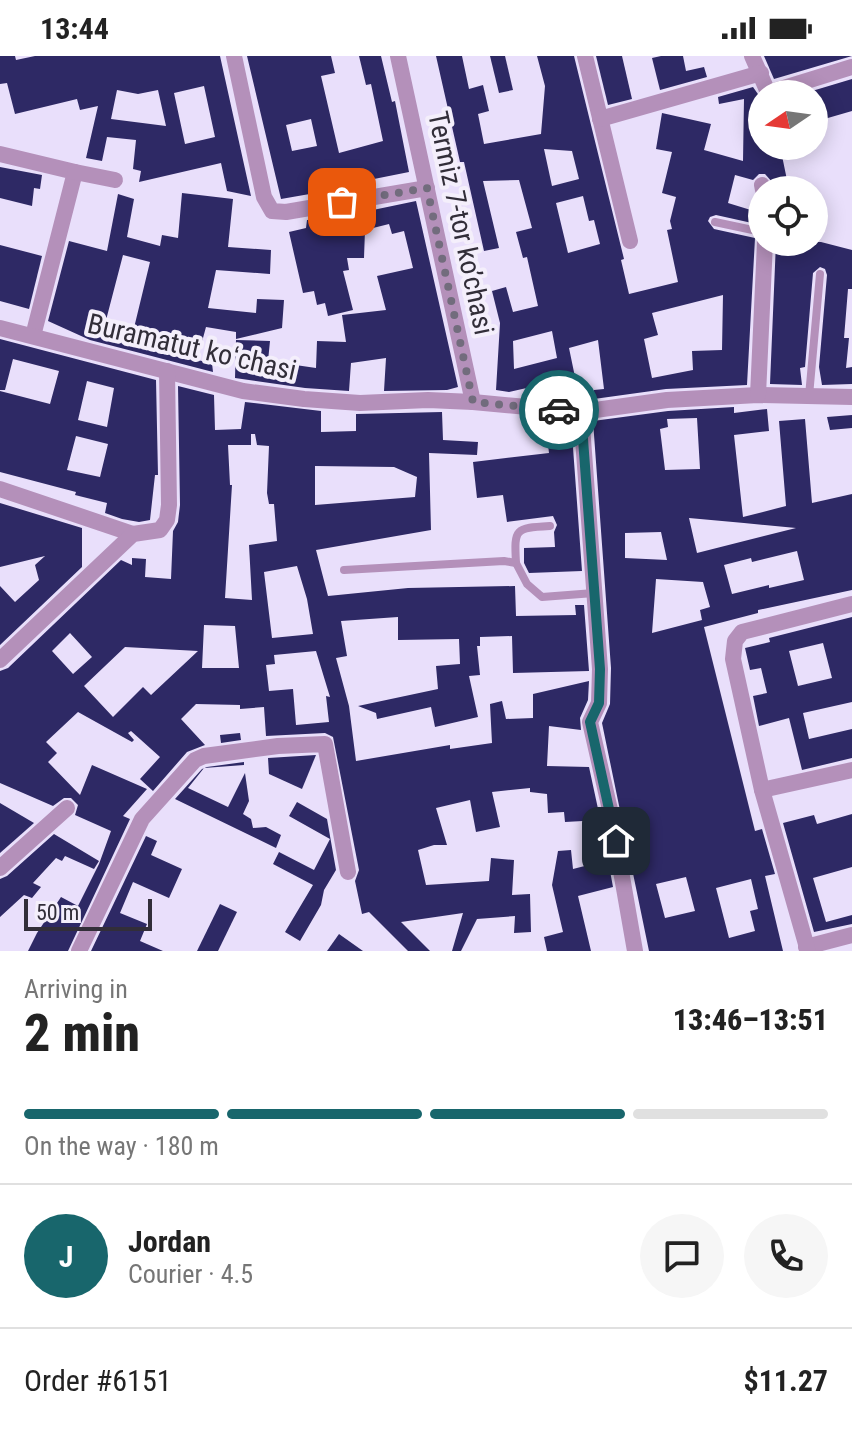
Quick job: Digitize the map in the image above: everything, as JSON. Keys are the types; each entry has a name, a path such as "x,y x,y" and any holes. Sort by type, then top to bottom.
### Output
{"street":[{"path":"234,56 264,197 272,211 286,212 427,188"},
{"name":"Termiz 7-tor koʼchasi","path":"398,56 473,402"},
{"path":"585,56 630,241"},
{"path":"752,56 767,90 771,92 852,67"},
{"path":"600,119 761,73"},
{"path":"0,154 115,180"},
{"path":"33,336 75,172"},
{"path":"758,395 764,256"},
{"name":"Buramatut koʻchasi","path":"0,328 243,391 304,399 360,403 473,402 581,412 667,400 758,395 852,397"},
{"path":"0,489 133,534 160,530 168,513 167,371"},
{"path":"581,412 600,691 599,703 590,722 611,814 635,951"},
{"path":"0,660 133,534"},
{"path":"852,604 742,632 735,641 733,659 762,790 807,949 852,935"},
{"path":"79,951 142,819 195,760 204,756 278,746 325,744 348,872"},
{"path":"762,790 852,770"},
{"path":"0,868 67,808"}],"lane":[{"path":"715,222 748,229"},
{"path":"809,396 820,274"},
{"path":"550,526 517,531 516,563 527,584 542,597 595,593"},
{"path":"344,570 504,561 516,563"}],"building":[{"path":"0,56 15,56 16,60 35,56 220,56 251,196 227,191 221,163 139,182 141,171 133,169 136,140 107,137 102,161 86,158 98,106 80,110 77,99 15,114 7,83 0,84","holes":["204,86 215,137 185,144 174,93","117,90 138,94 158,90 166,126 111,119"]},
{"path":"247,56 331,56 335,73 321,76 339,153 383,141 371,84 366,85 359,56 381,56 392,102 395,101 409,172 281,199","holes":["311,119 317,146 292,151 286,125"]},
{"path":"436,56 462,56 469,89 483,85 489,111 478,114 484,144 541,134 545,86 537,56 574,56 624,259 621,260 629,294 678,282 667,230 672,229 670,221 676,197 662,193 672,152 656,149 662,113 711,124 704,150 743,161 744,99 719,104 718,97 748,88 748,160 783,160 786,176 759,174 748,176 748,179 735,175 728,203 748,209 748,222 716,215 708,221 714,229 748,236 748,256 754,256 747,385 666,389 594,399 594,390 604,389 598,340 569,348 575,377 509,392 496,390 500,323 492,291 506,287 513,312 538,306 527,257 523,258 516,232 532,228 519,180 483,181 499,248 484,251 464,162 460,162","holes":["544,149 572,151 579,179 552,186","583,196 589,221 594,220 600,244 568,253 556,203","723,295 722,350 692,351 693,370 652,378 644,339 658,335 652,313","552,331 557,358 514,369 513,341"]},
{"path":"490,56 505,56 513,90 499,93"},
{"path":"596,56 622,56 632,99 608,105"},
{"path":"683,56 686,71 704,67 707,77 660,90 652,58"},
{"path":"764,56 852,56 774,79"},
{"path":"852,79 852,111 828,118 828,86"},
{"path":"0,167 42,175 40,189 34,188 32,206 0,198"},
{"path":"182,193 233,199 228,247 271,250 270,274 216,270 208,308 256,313 257,299 284,300 282,328 236,339 236,332 206,327 197,360 212,363 213,372 90,340 48,321 69,241 107,251 118,194 134,199 127,237 160,246 162,235 178,238","holes":["123,255 150,262 133,332 105,324"]},
{"path":"416,201 458,387 447,390 384,391 386,358 351,363 349,391 235,378 236,340 270,341 268,361 316,368 317,341 346,342 342,315 386,310 377,276 413,268 404,231 392,234 389,224 365,230 364,258 347,258 349,270 343,271 353,310 328,316 325,303 317,305 314,291 303,293 289,232 306,228 307,220"},
{"path":"828,244 852,250 852,289 848,289 844,338 849,338 846,368 852,367 852,384 822,385 819,367 827,275 825,269 820,267 813,273 805,367 800,368 802,385 770,384 775,256 828,256"},
{"path":"0,245 42,256 29,309 0,301"},
{"path":"0,339 156,380 158,475 155,475 150,520 122,519 105,513 107,503 0,472 0,391 50,404 59,371 13,359 5,390 0,390","holes":["87,381 114,388 107,427 78,420","76,436 108,444 100,477 67,470"]},
{"path":"178,386 214,395 215,430 241,429 245,402 321,411 321,432 356,431 356,414 442,412 443,440 478,442 477,455 429,453 431,530 316,550 328,596 408,588 515,586 516,616 576,615 575,605 584,605 589,671 513,673 512,636 480,637 480,646 477,646 480,675 469,676 478,717 435,727 431,707 377,719 376,713 358,706 438,689 436,666 460,664 459,639 398,640 398,617 341,621 347,656 336,658 349,706 356,761 450,745 450,749 492,743 490,704 502,701 506,719 533,718 533,694 589,681 588,700 580,718 581,730 549,726 547,766 589,767 603,832 584,833 583,821 565,822 564,812 548,813 547,794 530,792 530,788 492,792 500,827 476,832 470,800 436,808 447,845 418,850 426,885 489,881 491,858 514,860 512,895 530,894 531,932 514,933 515,916 477,919 461,951 452,951 463,913 401,922 430,951 408,951 369,912 362,914 355,881 359,870 333,737 325,733 266,736 264,707 240,709 240,705 196,704 181,719 205,745 187,752 153,791 140,779 160,757 131,731 128,733 134,740 132,742 78,712 46,742 57,753 48,762 80,795 92,765 147,789 123,816 130,819 68,951 28,951 61,897 78,906 111,831 75,815 78,805 71,798 64,798 53,806 0,783 0,671 8,668 121,560 132,565 132,558 146,559 145,577 171,579 173,531 178,522","holes":["251,434 255,434 257,445 269,446 267,493 269,504 274,504 277,541 249,545 252,600 225,598 232,485 228,445 251,445","315,466 394,467 417,477 415,497 315,505","297,566 313,634 272,638 264,572","204,625 235,626 239,668 202,668","70,633 92,657 73,674 52,651","125,647 198,651 151,695 143,687 113,717 84,686","316,651 330,697 326,696 329,722 296,725 293,689 269,691 266,665 275,664 274,655"]},
{"path":"734,407 734,413 767,409 769,431 734,435 743,517 786,506 779,421 805,419 812,503 852,494 852,590 758,610 758,613 704,627 755,831 762,829 775,874 765,876 783,951 649,951 602,723 610,704 611,668 593,421 668,411","holes":["697,418 700,469 665,470 660,429 668,427 667,419","689,518 744,523 796,528 697,553","661,532 667,560 625,558 625,533","797,551 804,580 732,594 724,565 751,558 752,562","656,579 703,582 710,607 700,610 702,620 652,633","686,877 695,911 665,918 656,884","751,879 758,909 750,911 755,931 729,938 716,888"]},
{"path":"852,415 852,428 830,430 827,417"},
{"path":"572,434 582,571 529,573 524,563 524,548 555,547 557,525 553,516 507,522 503,495 477,498 473,462 549,453 547,436"},
{"path":"0,503 82,528 82,567 0,645 0,586 15,602 39,580 35,565 45,556 0,567"},
{"path":"852,617 852,702 803,713 809,739 852,729 852,758 802,770 789,718 759,726 753,696 767,693 761,668 750,670 745,648 770,642 769,638","holes":["823,643 832,678 798,686 789,651"]},
{"path":"240,733 241,740 221,743 220,735"},
{"path":"316,755 302,789 269,774 268,758"},
{"path":"244,762 244,765 207,767"},
{"path":"204,768 188,788 228,807 245,773 249,801 243,814 251,819 253,828 266,827 281,835 276,848 175,799"},
{"path":"297,802 327,819 336,870 324,890 321,905 300,941 285,932 313,885 273,864 279,852 314,870 330,839 289,816"},
{"path":"0,803 34,823 0,853"},
{"path":"852,814 852,867 813,878 826,922 852,915 852,924 814,932 783,823 814,815 817,824"},
{"path":"54,834 99,861 94,869 65,856 62,861 56,858 33,883 41,887 32,898 24,895 0,917 0,879"},
{"path":"146,836 157,841 151,855 182,869 169,898 133,882 120,913 147,924 140,941 163,951 91,951"},
{"path":"571,850 573,869 608,860 613,887 578,896 591,951 547,951 544,937 563,932 552,885 558,851"},
{"path":"220,904 237,912 218,951 197,951"},
{"path":"339,934 363,951 327,951"}],"way so far":[{"path":"342,202 427,188 473,402 559,410"}],"route":[{"path":"559,410 581,412 600,669 599,703 590,722 616,841"}]}
